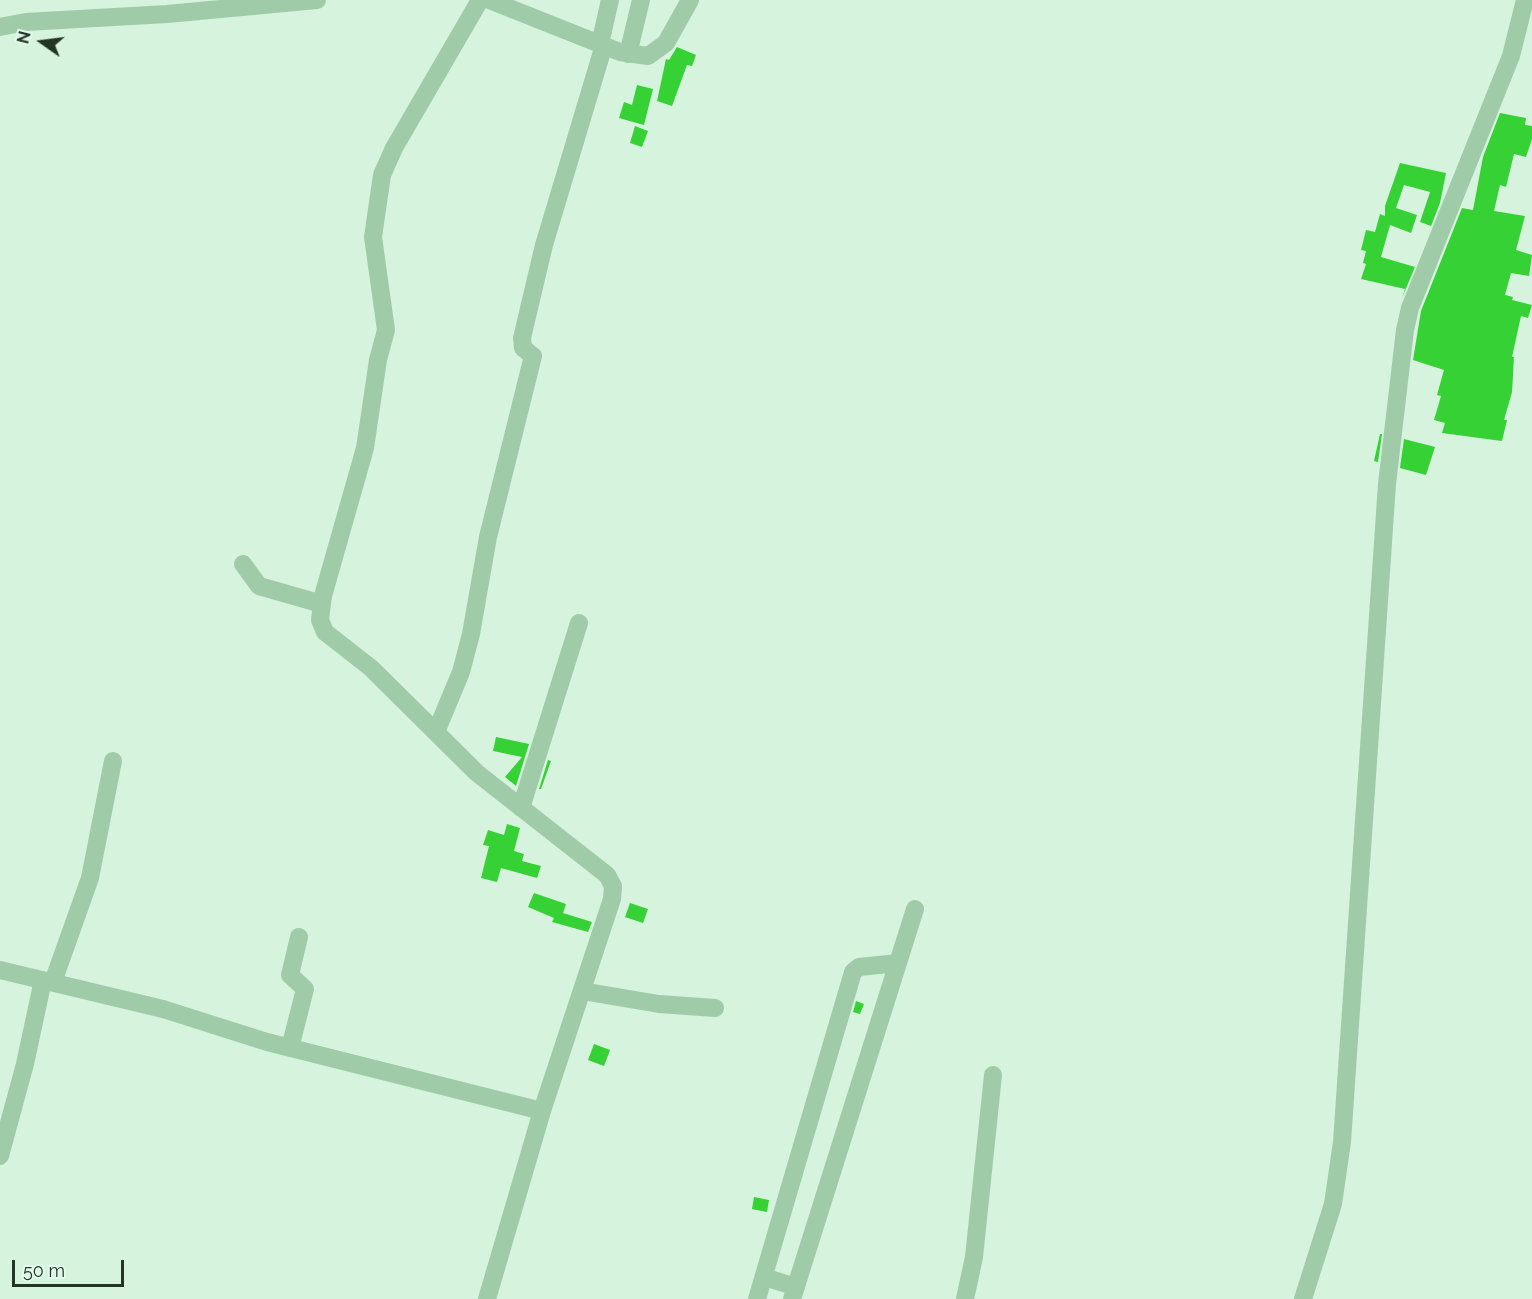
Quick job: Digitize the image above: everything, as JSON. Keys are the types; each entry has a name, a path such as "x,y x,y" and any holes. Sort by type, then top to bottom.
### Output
{"street":[{"path":"0,27 26,22 167,14 317,0"},
{"path":"480,0 394,148 382,175 373,237 386,330 374,383 365,448 322,604 320,620 325,632 371,668 477,773 607,875 613,886 612,899 542,1111 488,1299"},
{"path":"489,0 602,45 628,54 648,56 666,43 690,0"},
{"path":"436,732 465,658 488,537 533,356 523,348 522,338 544,245 602,45 610,0"},
{"path":"628,54 641,0"},
{"path":"1303,1299 1333,1204 1342,1142 1387,484 1405,330 1410,308 1510,56 1525,0"},
{"path":"243,564 259,586 322,604"},
{"path":"521,808 579,623"},
{"path":"0,1156 48,981 90,878 113,761"},
{"path":"764,1277 794,1293 915,909"},
{"path":"290,1048 305,989 290,975 298,937"},
{"path":"757,1299 853,972 859,967 898,963"},
{"path":"0,970 163,1010 290,1048 542,1111"},
{"path":"582,991 659,1004 715,1008"},
{"path":"965,1299 974,1257 993,1075"}],"building":[{"path":"677,47 696,55 692,66 687,65 672,106 657,101 666,59 669,60"},
{"path":"637,85 653,89 644,125 619,118 624,102 632,105"},
{"path":"1500,113 1526,118 1525,125 1532,126 1532,139 1526,157 1514,154 1506,187 1500,185 1494,211 1525,216 1516,250 1532,255 1529,276 1511,273 1505,295 1513,297 1512,300 1532,305 1528,318 1521,316 1512,357 1514,357 1512,392 1504,420 1507,420 1502,441 1442,433 1445,423 1434,420 1441,396 1437,395 1444,370 1413,360 1421,311 1462,208 1473,210 1483,157"},
{"path":"635,126 648,131 642,147 630,143"},
{"path":"1400,163 1446,173 1440,203 1431,226 1420,222 1430,192 1404,185 1396,208 1417,215 1411,233 1390,225 1381,257 1415,267 1402,298 1405,289 1361,279 1366,264 1363,263 1366,251 1361,250 1366,230 1375,232 1380,214 1385,216 1385,206"},
{"path":"1380,434 1382,434 1378,462 1374,461"},
{"path":"1404,439 1435,447 1426,475 1400,468"},
{"path":"496,737 529,744 516,786 505,777 522,757 493,751"},
{"path":"548,760 551,761 541,789 539,789"},
{"path":"507,824 520,828 514,851 524,854 522,861 541,866 537,878 501,868 497,882 481,878 489,846 483,845 488,830 504,835"},
{"path":"534,893 566,904 563,913 592,922 588,932 552,922 554,918 528,907"},
{"path":"630,903 648,909 643,923 625,917"},
{"path":"856,1001 864,1004 860,1014 853,1012"},
{"path":"594,1044 610,1050 604,1066 588,1060"},
{"path":"754,1197 769,1200 767,1212 752,1209"}]}
